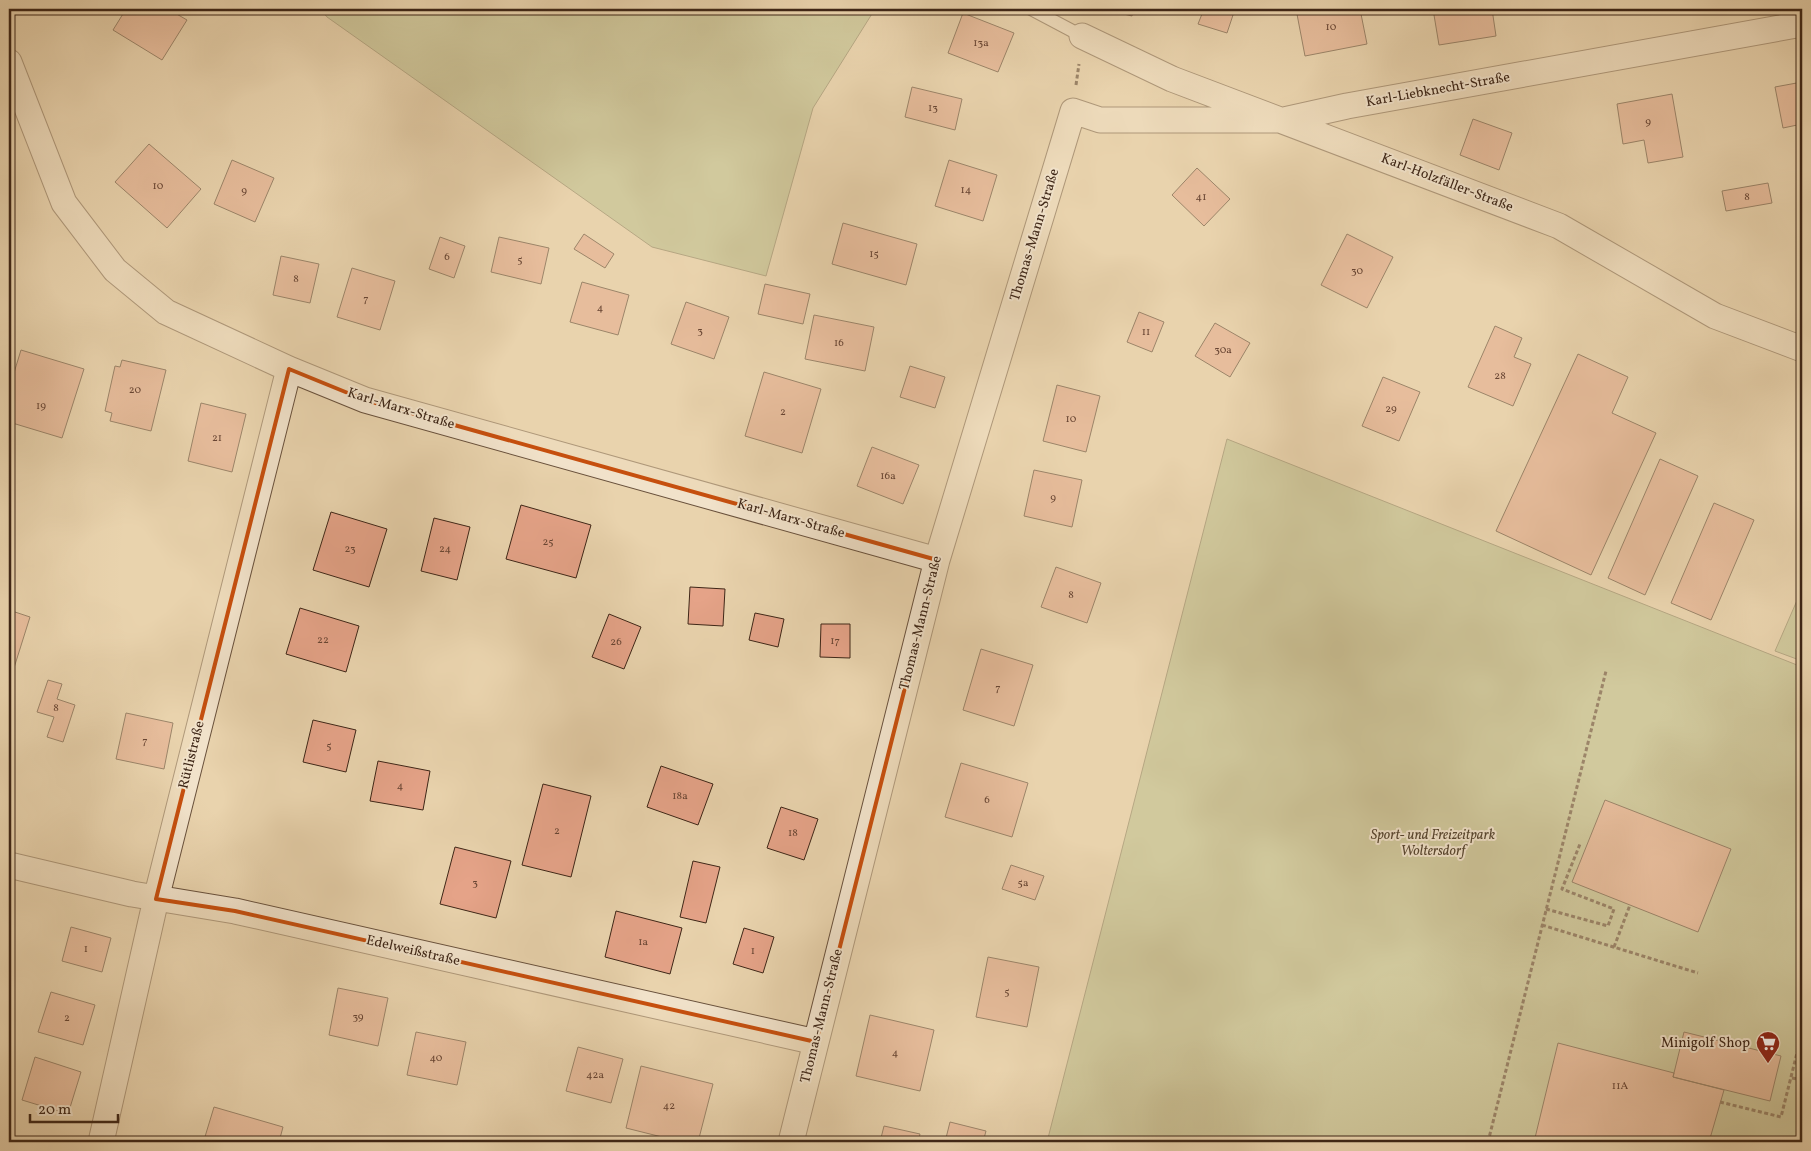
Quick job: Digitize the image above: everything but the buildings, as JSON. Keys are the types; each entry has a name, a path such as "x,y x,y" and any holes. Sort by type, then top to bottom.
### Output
{"street":[{"name":"Karl-Liebknecht-Straße","path":"1073,110 1100,120 1284,120 1348,106 1802,24"},
{"name":"Karl-Holzfäller-Straße","path":"1082,36 1172,79 1284,120 1558,226 1715,316 1802,349"},
{"name":"Karl-Marx-Straße","path":"9,62 64,203 115,270 166,312 289,369 365,400 937,560"},
{"name":"Thomas-Mann-Straße","path":"791,1142 937,560 1073,110"},
{"name":"Rütlistraße","path":"101,1142 156,899 289,369"},
{"name":"Edelweißstraße","path":"9,865 156,899 235,911 816,1042"}],"lane":[{"path":"1031,9 1082,36"}],"path":[{"path":"1073,110 1082,36"},
{"path":"1488,1142 1606,671"},
{"path":"1546,909 1608,926 1614,909 1562,889 1580,844"},
{"path":"1614,947 1630,905"},
{"path":"1542,925 1698,973"},
{"path":"1720,1102 1781,1117 1802,1033"},
{"path":"1797,1054 1802,1055"},
{"path":"1792,1078 1802,1080"}],"highlighted area":[{"path":"289,369 365,400 937,560 816,1042 235,911 156,899"}],"green space":[{"path":"320,9 875,9 813,108 766,276 652,247 327,17"},
{"name":"Sport- und Freizeitpark Woltersdorf","path":"1227,439 1802,667 1802,1142 1047,1142"},
{"path":"1802,589 1802,661 1775,651"}],"place":[{"name":"Minigolf Shop","path":"1768,1064"}]}
